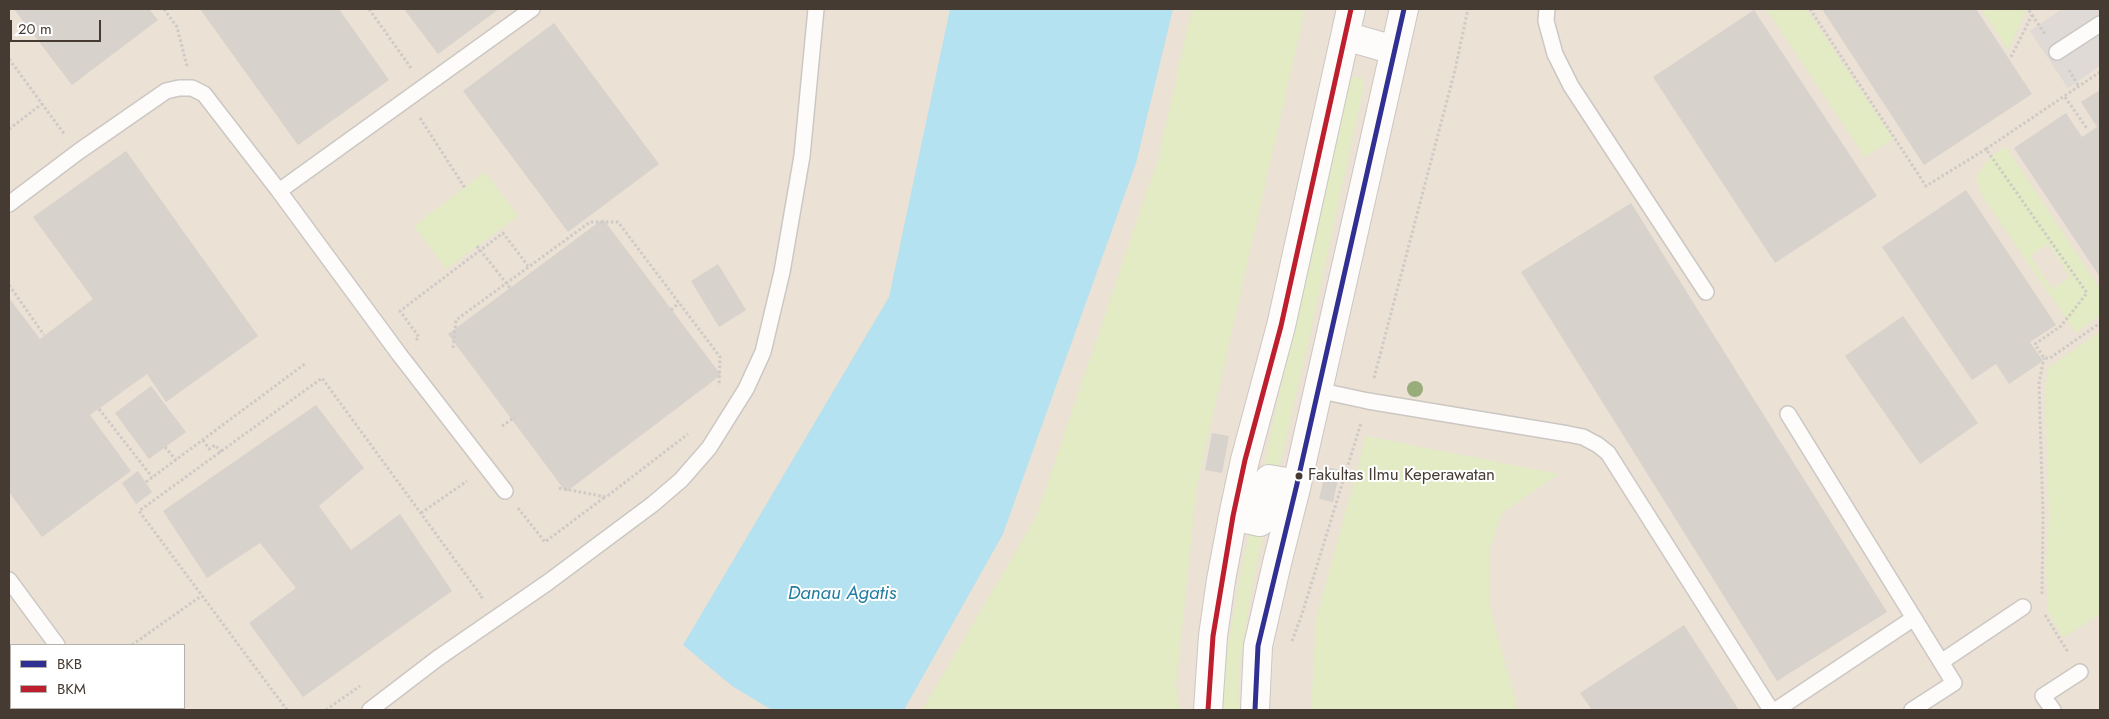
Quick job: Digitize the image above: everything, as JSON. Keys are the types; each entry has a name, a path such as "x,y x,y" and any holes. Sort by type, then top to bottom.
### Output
{"street":[{"path":"1208,710 1213,636 1219,589 1233,516 1245,460 1281,326 1351,9"},
{"path":"1255,710 1258,646 1297,484 1404,9"},
{"path":"1345,36 1394,50"},
{"path":"1233,516 1260,522 1269,479 1297,484"}],"lane":[{"path":"279,191 532,9"},
{"path":"370,710 438,658 547,583 653,504 681,480 709,448 725,423 746,389 763,352 782,272 802,156 816,9"},
{"path":"1547,9 1546,21 1555,54 1572,86 1706,292"},
{"path":"2057,52 2100,24"},
{"path":"9,204 78,152 166,92 179,88 192,88 204,94 279,191 399,354 505,491"},
{"path":"1317,390 1368,401 1568,434 1583,437 1598,444 1608,453 1771,710"},
{"path":"1788,414 1954,683 1912,710"},
{"path":"9,580 56,644"},
{"path":"1941,662 2023,607"},
{"path":"1776,710 1914,618"},
{"path":"2053,710 2044,696 2080,672"}],"path":[{"path":"164,9 177,27 192,88"},
{"path":"369,9 424,86"},
{"path":"1290,646 1302,614 1368,401 1455,70 1468,9"},
{"path":"1810,9 1926,186 1986,149 2100,72"},
{"path":"2012,57 2032,15 2028,9"},
{"path":"9,59 78,152"},
{"path":"2065,97 2088,130"},
{"path":"408,98 465,188"},
{"path":"9,129 42,104"},
{"path":"1986,149 2087,293 2061,326 2035,344 2044,358 2039,383 2043,516 2042,602"},
{"path":"453,348 456,320 590,222 618,222 720,357 719,392"},
{"path":"399,354 419,337 400,311 479,248 503,233 528,266"},
{"path":"479,248 510,288"},
{"path":"9,286 44,335"},
{"path":"671,310 679,303"},
{"path":"2044,358 2050,358 2100,323"},
{"path":"146,482 306,363"},
{"path":"287,710 139,512 322,378 482,597 474,603"},
{"path":"99,409 152,477"},
{"path":"502,426 514,418"},
{"path":"531,524 545,542 689,433"},
{"path":"202,440 209,449 215,445 221,452"},
{"path":"165,447 176,460"},
{"path":"421,513 487,468"},
{"path":"559,488 606,497"},
{"path":"133,644 201,596"},
{"path":"2043,611 2080,672"},
{"path":"326,710 365,682"}],"shaded area":[{"path":"9,9 2100,9 2100,710 9,710"},
{"path":"2062,9 2100,9 2100,66 2068,88 2030,31"}],"green space":[{"path":"1192,9 1305,9 1197,485 1176,687 1180,710 922,710 1036,517 1158,159"},
{"path":"1766,9 1806,9 1893,139 1865,157"},
{"path":"1981,9 2022,9 2025,14 2008,50"},
{"path":"1352,77 1363,79 1364,85 1310,335 1254,576 1240,662 1238,695 1240,710 1222,710 1220,697 1224,666 1243,562 1347,82"},
{"path":"2006,147 2100,289 2100,315 2076,333 1981,194 1976,176 1990,157","holes":["2048,244 2070,277 2052,289 2030,256"]},
{"path":"485,172 518,216 446,269 414,226"},
{"path":"2100,332 2100,614 2063,638 2048,611 2046,565 2049,517 2045,385 2049,367"},
{"path":"1366,436 1559,474 1502,513 1489,551 1490,608 1518,710 1311,710 1316,620"}],"water":[{"name":"Danau Agatis","path":"950,9 1173,9 1136,163 1003,534 904,710 772,710 732,686 683,645 889,297"}],"building":[{"path":"14,9 149,9 158,20 72,85"},
{"path":"200,9 339,9 389,80 298,145"},
{"path":"404,9 499,9 438,54"},
{"path":"1822,9 1976,9 2032,94 1924,165"},
{"path":"1754,10 1877,196 1775,263 1653,77"},
{"path":"554,23 659,164 568,232 463,91"},
{"path":"2100,90 2100,277 2014,148 2066,113 2082,137 2097,127 2081,102"},
{"path":"126,151 258,336 166,402 147,374 90,415 131,471 42,537 9,492 9,298 40,339 93,299 33,217"},
{"path":"1966,190 2056,325 2030,342 2043,361 2009,384 1996,364 1972,380 1882,247"},
{"path":"1631,203 1887,612 1777,681 1521,272"},
{"path":"603,219 721,375 566,492 448,334"},
{"path":"718,264 746,310 719,327 691,281"},
{"path":"1903,316 1978,423 1920,464 1845,356"},
{"path":"151,386 186,432 149,459 115,413"},
{"path":"316,405 364,468 319,506 351,550 400,514 452,591 303,697 249,623 296,588 260,543 207,578 163,511"},
{"path":"1212,433 1229,436 1222,473 1205,470"},
{"path":"1327,467 1340,470 1333,502 1319,499"},
{"path":"138,471 152,492 136,504 122,483"},
{"path":"1684,625 1739,710 1592,710 1580,693"},
{"path":"147,709 181,710 148,710"}],"transit line":[{"name":"BKM","path":"1208,710 1213,636 1233,516 1245,460 1281,326 1351,9"},
{"name":"BKB","path":"1255,710 1258,646 1297,484 1404,9"}],"place":[{"name":"Fakultas Ilmu Keperawatan","path":"1299,476"}]}
